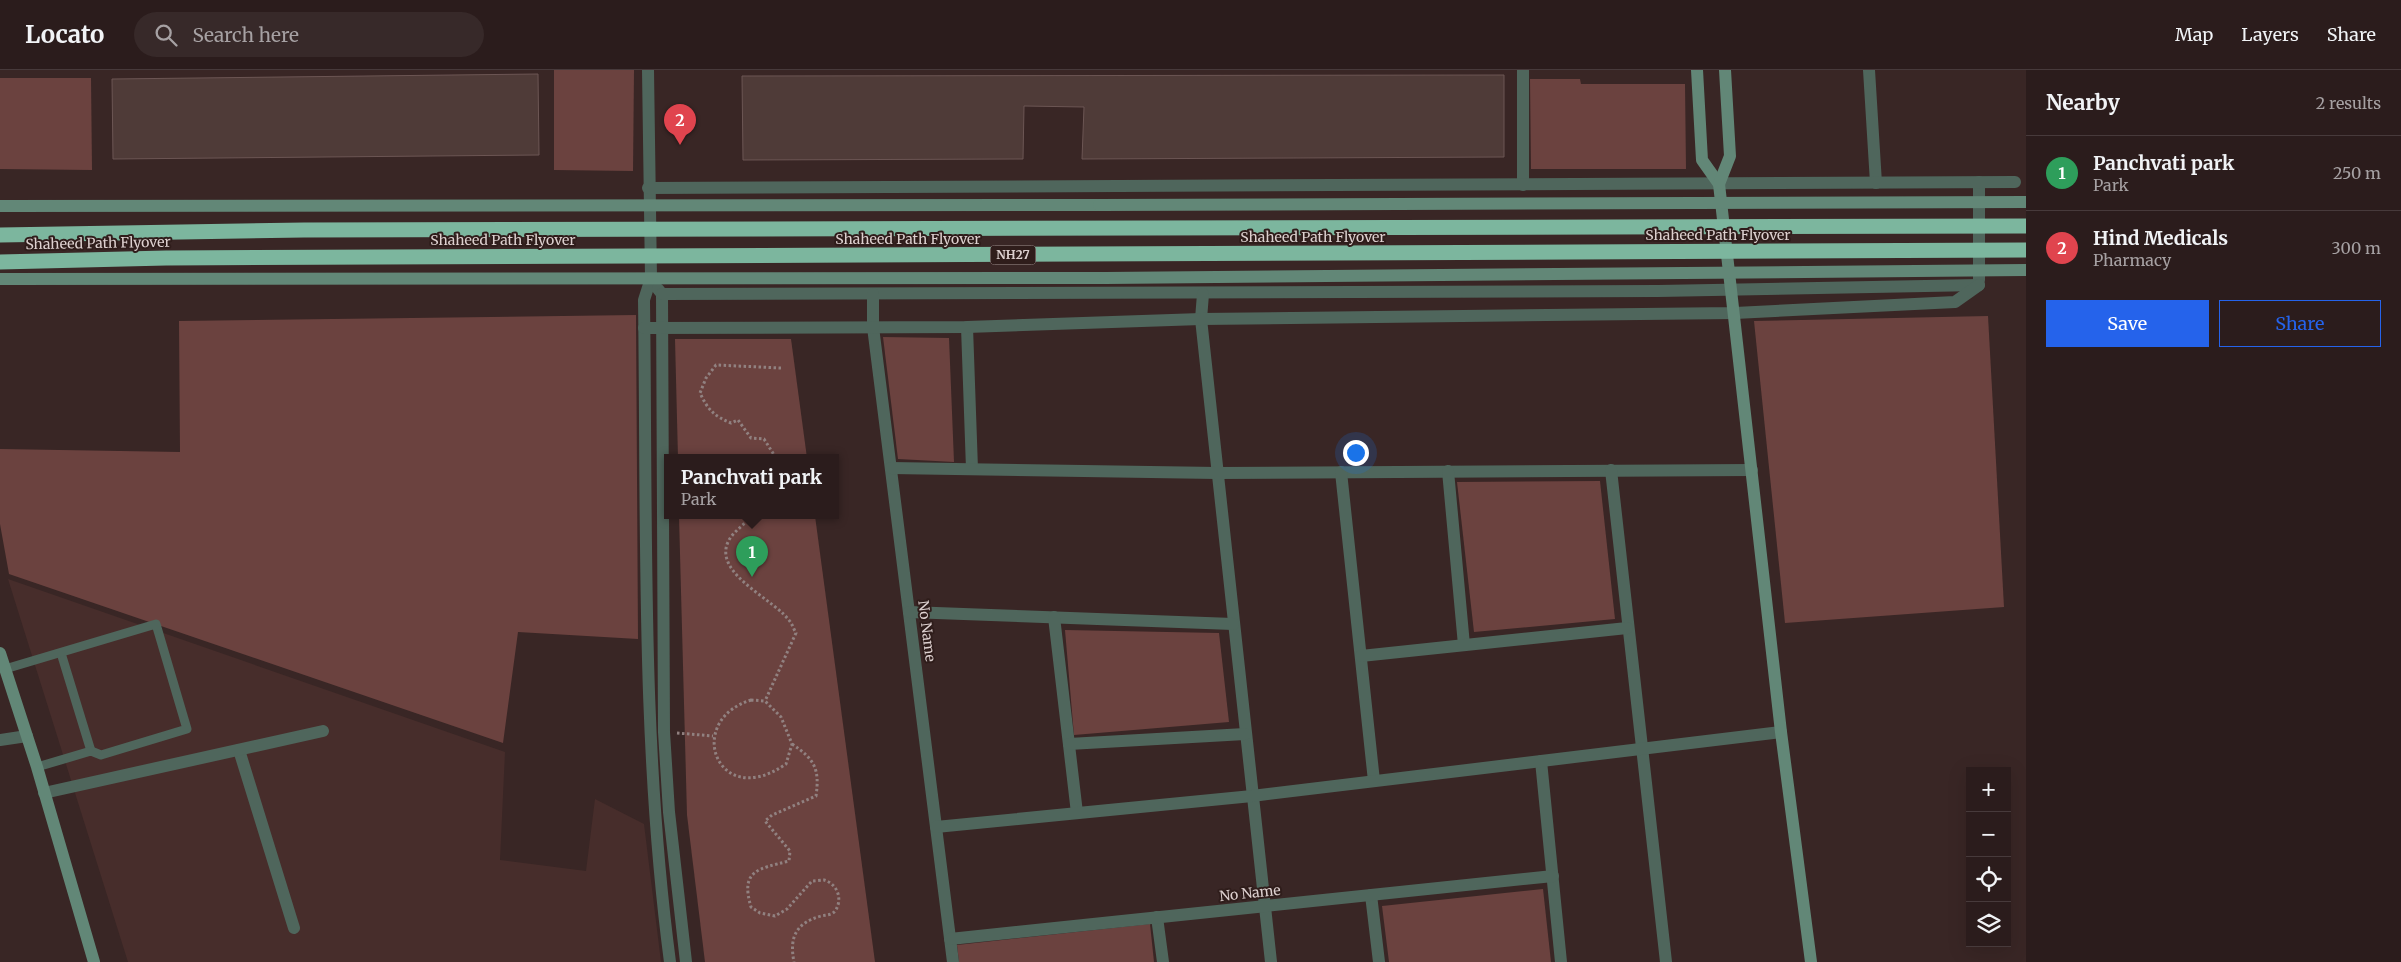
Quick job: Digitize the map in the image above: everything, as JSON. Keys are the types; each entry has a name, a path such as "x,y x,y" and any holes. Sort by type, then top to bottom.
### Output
{"highway":[{"name":"Shaheed Path Flyover","path":"0,235 304,230 2026,226"},
{"name":"Shaheed Path Flyover","path":"0,262 186,258 2026,250"}],"street":[{"path":"648,70 648,206 651,278 644,300 644,328 650,731 654,822 670,962"},
{"path":"1523,70 1523,185"},
{"path":"1697,70 1702,160 1719,184 1781,732 1811,962"},
{"path":"1719,184 1730,156 1725,70"},
{"path":"1869,70 1876,183"},
{"path":"1978,182 1980,286"},
{"path":"648,188 2015,182"},
{"path":"0,206 1099,206 2026,202"},
{"path":"0,279 1105,278 2026,270"},
{"path":"651,278 662,294 664,732 671,831 686,962"},
{"path":"662,294 1203,294 1980,286"},
{"path":"644,328 968,327 1201,319 1735,313 1955,302 1980,286"},
{"name":"No Name","path":"872,294 873,327 953,962"},
{"path":"1203,294 1201,319 1270,962"},
{"path":"968,327 972,469"},
{"path":"891,468 1217,473 1752,470"},
{"path":"1610,470 1666,962"},
{"path":"1448,471 1464,645"},
{"path":"1341,472 1374,781"},
{"path":"909,612 1234,624"},
{"path":"1054,617 1077,813"},
{"path":"1361,656 1628,628"},
{"path":"0,653 37,768 94,962"},
{"path":"44,793 323,731"},
{"path":"936,827 1252,796 1781,732"},
{"path":"1069,744 1245,734"},
{"path":"0,740 27,736"},
{"path":"239,750 294,928"},
{"path":"1540,761 1561,962"},
{"name":"No Name","path":"950,939 1552,876"},
{"path":"1371,895 1379,962"},
{"path":"1157,917 1163,962"}],"lane":[{"path":"5,669 156,624 187,729 101,755 91,751 37,768"},
{"path":"61,653 91,751"}],"path":[{"path":"773,454 764,439 750,438 738,420 731,423 717,417 708,409 700,393 706,378 716,365 781,368"},
{"path":"748,519 728,540 725,552 729,565 740,578 791,621 796,634 765,702"},
{"path":"792,744 786,764 756,778 743,777 731,772 721,763 714,751 713,736 726,713 739,704 751,700 765,702 781,717 792,744 810,756 816,769 818,785 816,796 772,815 765,821 790,850 789,861 758,869 750,877 746,892 751,907 760,913 775,916 787,909 812,881 824,880 834,886 839,895 838,906 834,913 805,922 798,930 791,946 794,962"},
{"path":"664,732 713,736"}],"shaded area":[{"path":"554,70 634,70 633,171 554,170"},
{"path":"0,78 91,78 92,170 0,169"},
{"path":"1530,79 1580,79 1581,84 1685,84 1686,169 1531,169"},
{"path":"636,315 638,639 518,632 503,743 9,574 0,524 0,449 180,452 179,321"},
{"path":"1988,316 2004,607 1785,623 1754,321"},
{"path":"883,337 949,338 954,462 898,459"},
{"path":"675,339 791,339 806,454 678,454"},
{"path":"1600,481 1615,619 1474,632 1457,482"},
{"path":"679,519 815,519 875,962 705,962 687,815"},
{"path":"8,579 505,752 500,860 586,871 595,799 644,824 661,962 128,962"},
{"path":"1065,630 1219,633 1229,722 1074,735"},
{"path":"1543,889 1551,962 1389,962 1382,906"},
{"path":"1150,924 1154,962 959,962 957,945"}],"building":[{"path":"538,74 539,155 113,159 112,79"},
{"path":"1504,75 1504,157 1082,159 1084,107 1024,106 1023,159 743,160 742,76"}],"place":[{"name":"Hind Medicals","path":"680,145"},
{"name":"Panchvati park","path":"752,577"}]}
